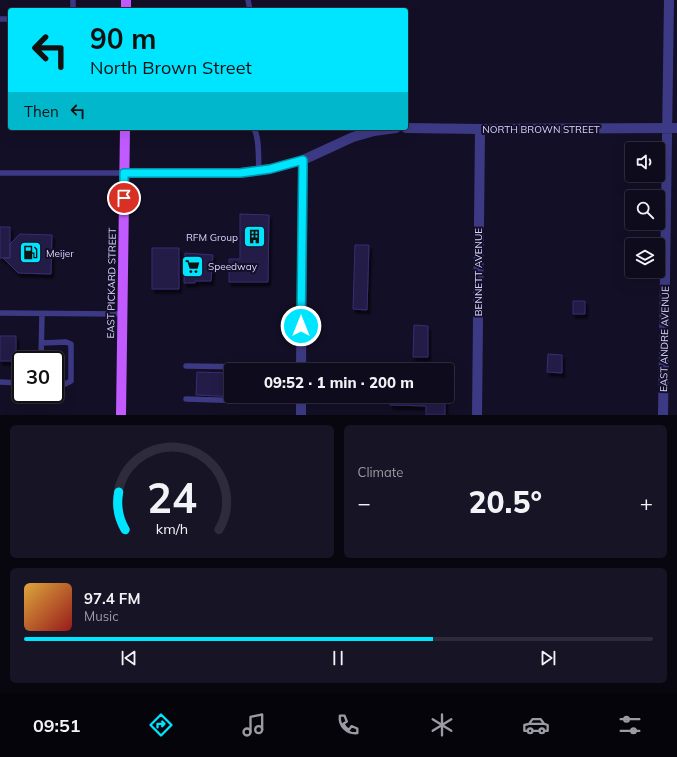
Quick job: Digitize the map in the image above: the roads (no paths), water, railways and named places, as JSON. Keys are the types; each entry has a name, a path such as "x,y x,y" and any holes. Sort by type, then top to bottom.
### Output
{"main road":[{"name":"EAST PICKARD STREET","path":"121,415 125,130"}],"street":[{"name":"EAST ANDRE AVENUE","path":"663,415 669,0"},
{"name":"NORTH BROWN STREET","path":"408,128 677,128"},
{"name":"BENNETT AVENUE","path":"477,415 480,129"},
{"path":"124,173 240,173 259,171 303,160 353,137 374,130"},
{"path":"301,363 303,160"},
{"path":"300,415 301,403"}],"lane":[{"path":"255,130 259,171"},
{"path":"0,173 124,173"},
{"path":"0,313 122,314"},
{"path":"42,314 42,351"},
{"path":"42,343 66,342 70,344 71,381 64,384"},
{"path":"186,366 224,367"},
{"path":"0,382 12,383"},
{"path":"186,399 224,400"}],"place":[{"name":"RFM Group","path":"254,237"},
{"name":"Meijer","path":"31,253"},
{"name":"Speedway","path":"193,266"}]}
